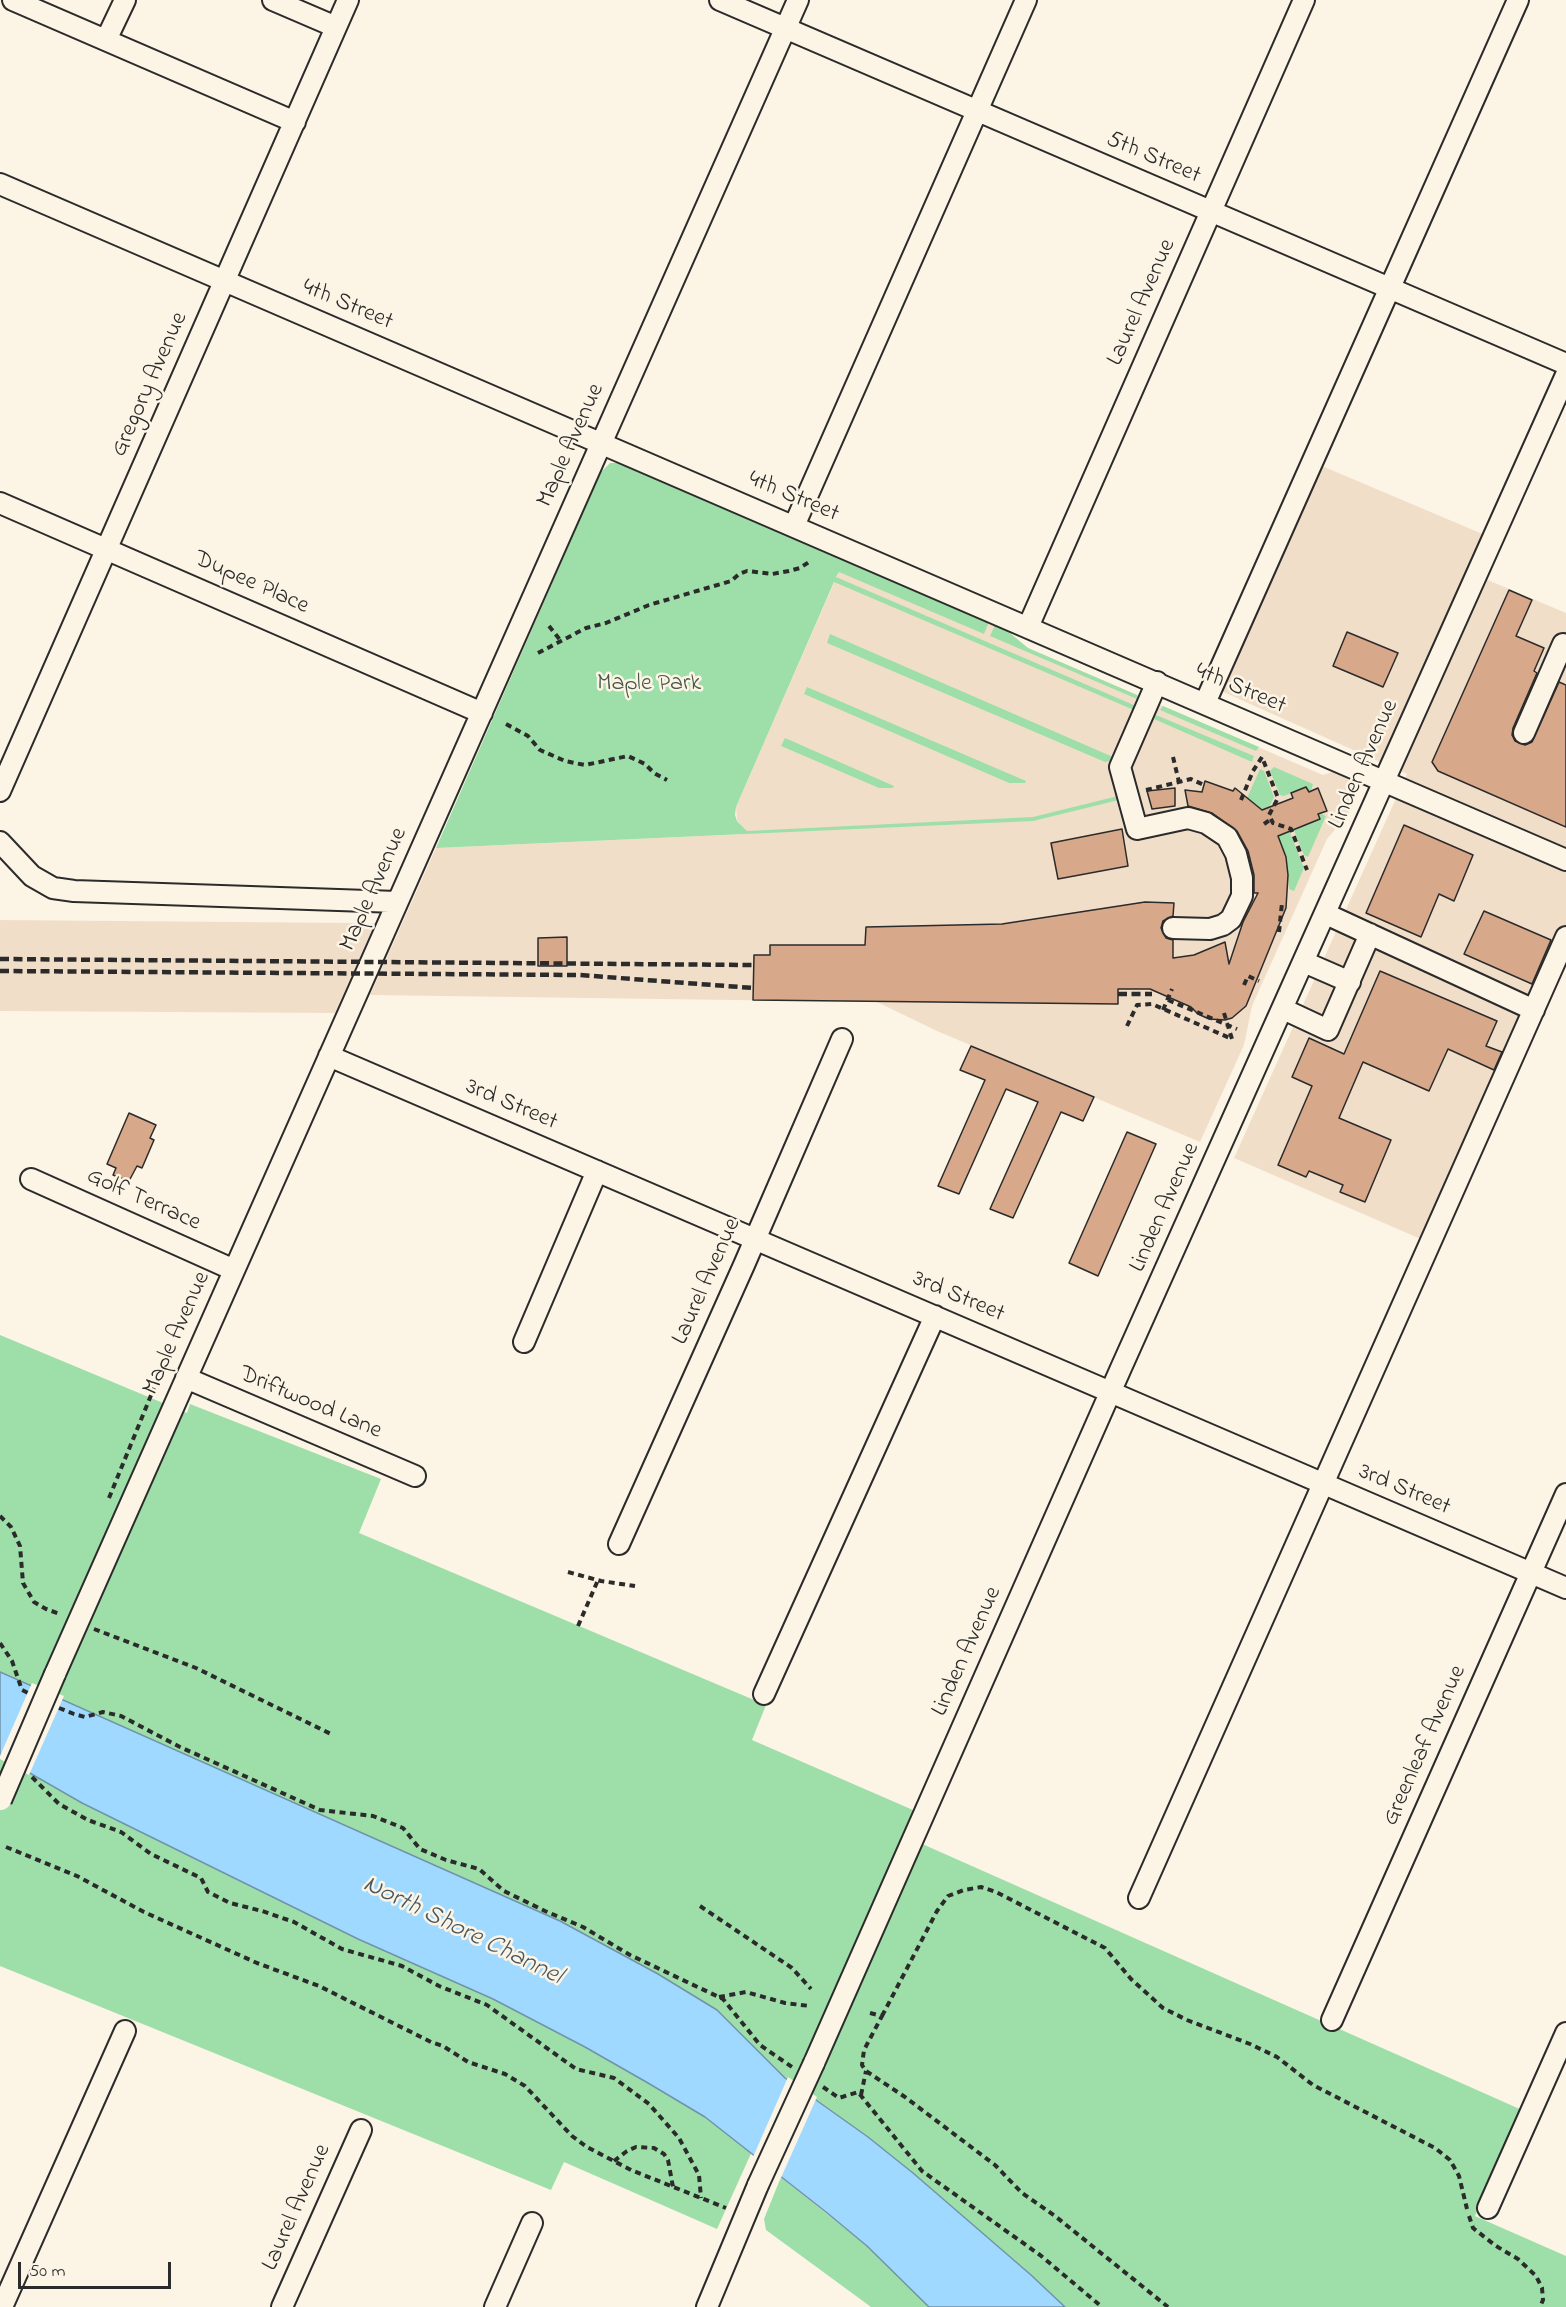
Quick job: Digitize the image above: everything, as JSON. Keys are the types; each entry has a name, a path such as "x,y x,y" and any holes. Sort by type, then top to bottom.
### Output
{"street":[{"path":"13,0 295,122"},
{"path":"106,40 125,0"},
{"path":"273,0 336,27"},
{"name":"Gregory Avenue","path":"0,791 348,0"},
{"name":"5th Street","path":"720,0 1566,364"},
{"name":"Maple Avenue","path":"0,1800 798,0"},
{"path":"794,526 1026,0"},
{"name":"Laurel Avenue","path":"1028,627 1304,0"},
{"path":"1204,703 1518,0"},
{"name":"4th Street","path":"0,184 1566,860"},
{"name":"Linden Avenue","path":"707,2307 758,2185 1111,1391 1566,375"},
{"name":"Dupee Place","path":"0,503 482,713"},
{"path":"1524,733 1563,644"},
{"path":"1157,682 1120,768 1137,829 1188,818 1206,823 1227,837 1236,854 1242,878 1242,896 1231,919 1223,925 1210,929 1173,928"},
{"path":"0,842 32,876 53,888 74,891 397,902"},
{"path":"1326,914 1533,1010"},
{"path":"1283,1009 1329,1030 1370,934"},
{"path":"1139,1898 1566,937"},
{"path":"1305,962 1350,982"},
{"name":"Laurel Avenue","path":"619,1544 756,1239 842,1039"},
{"name":"3rd Street","path":"329,1056 1566,1588"},
{"path":"524,1342 597,1171"},
{"name":"Golf Terrace","path":"31,1179 234,1270"},
{"path":"764,1694 935,1316"},
{"name":"Driftwood Lane","path":"186,1378 415,1476"},
{"name":"Greenleaf Avenue","path":"1332,2020 1566,1494"},
{"path":"2,2307 125,2031"},
{"path":"1488,2208 1566,2033"},
{"name":"Laurel Avenue","path":"282,2307 361,2130"},
{"path":"495,2307 532,2223"}],"path":[{"path":"538,653 586,628 606,623 649,605 731,581 747,571 772,574 800,568 809,562"},
{"path":"549,626 561,641"},
{"path":"506,724 528,736 540,750 565,761 585,765 628,756 645,764 654,773 667,780"},
{"path":"1173,757 1179,782"},
{"path":"1241,800 1253,771 1262,757 1278,798 1269,815 1273,823 1292,829 1307,870"},
{"path":"1137,792 1191,779 1204,785"},
{"path":"1264,824 1271,819"},
{"path":"1280,932 1282,903"},
{"path":"1244,985 1248,976 1259,981"},
{"path":"1163,1010 1172,989"},
{"path":"1168,1000 1237,1029"},
{"path":"1127,1026 1137,1005 1152,1004 1232,1040 1224,1013"},
{"path":"0,1516 11,1527 20,1546 22,1583 34,1602 62,1615"},
{"path":"568,1572 635,1586"},
{"path":"578,1626 598,1580"},
{"path":"90,1628 196,1668 331,1734"},
{"path":"0,1643 12,1661 22,1690 32,1695"},
{"path":"53,1705 86,1717 103,1712 121,1716 180,1747 320,1810 373,1816 403,1828 420,1849 446,1860 479,1869 504,1891 583,1927 630,1954 723,1999 760,2045 793,2067"},
{"path":"29,1775 59,1804 88,1820 121,1832 151,1854 201,1878 207,1892 230,1903 294,1922 342,1948 402,1966 439,1986 487,2006 576,2068 614,2078 649,2104 679,2138 699,2175 701,2198"},
{"path":"6,1847 77,1876 144,1912 257,1963 319,1986 451,2050 468,2062 505,2074 525,2086 572,2136 587,2147 673,2187 726,2208"},
{"path":"1168,2307 1055,2216 1022,2193 995,2165 905,2097 866,2071 862,2065 864,2050 937,1911 948,1896 981,1887 1018,1901 1053,1922 1105,1947 1131,1979 1163,2008 1268,2053 1313,2085 1435,2148 1450,2160 1459,2176 1473,2228 1518,2259 1536,2276 1542,2288 1543,2300 1540,2307"},
{"path":"699,1906 792,1968 811,1989"},
{"path":"718,1997 746,1992 785,2003 810,2006"},
{"path":"870,2013 882,2016"},
{"path":"861,2095 866,2071"},
{"path":"820,2086 838,2098 858,2092 922,2171 1040,2255 1102,2307"},
{"path":"614,2161 636,2147 654,2148 669,2160 673,2187"}],"shaded area":[{"path":"1315,463 1492,538 1476,575 1566,613 1566,937 1430,1243 1234,1158 1407,774 1212,687"},
{"path":"844,560 1005,629 1028,648 1323,775 1335,771 1345,776 1351,784 1352,809 1327,839 1252,1006 1244,1045 1200,1142 937,1031 877,1002 370,995 436,848 746,834 737,820 736,807"},
{"path":"0,920 375,923 335,1013 0,1011"}],"green space":[{"name":"Maple Park","path":"610,463 618,463 989,622 984,634 839,572 836,577 1136,706 1134,710 834,582 736,807 737,821 747,831 1033,817 1118,796 1119,800 1033,821 436,848 601,472"},
{"path":"995,625 1005,629 1028,648 1137,695 1137,699 990,636"},
{"path":"830,634 1113,757 1111,761 1105,762 827,643"},
{"path":"807,687 1026,781 1025,783 1009,783 804,694"},
{"path":"1163,706 1259,747 1256,751 1160,710"},
{"path":"1156,715 1254,756 1252,762 1154,719"},
{"path":"785,738 894,786 893,788 879,788 781,746"},
{"path":"1274,767 1313,784 1311,791 1309,792 1306,787 1284,796 1280,795 1270,771"},
{"path":"1260,769 1264,771 1274,797 1268,810 1263,814 1247,798"},
{"path":"1318,814 1326,816 1308,857 1304,855 1291,823 1304,826 1319,819"},
{"path":"1271,825 1289,830 1304,868 1294,891 1289,889 1286,857"},
{"path":"0,1335 187,1413 190,1404 381,1479 359,1533 766,1705 752,1740 913,1810 902,1835 1522,2110 1475,2216 1566,2256 1566,2307 1065,2307 913,2173 868,2137 785,2078 717,2229 564,2162 551,2190 0,1966"},
{"path":"781,2177 867,2246 929,2307 871,2307 766,2230 764,2219"}],"water":[{"name":"North Shore Channel","path":"0,1672 560,1921 658,1974 717,2010 785,2078 868,2137 913,2173 1065,2307 929,2307 867,2246 826,2212 705,2117 648,2083 493,1999 358,1939 82,1803 0,1756"}],"pier":[{"path":"32,1683 64,1696 29,1775 0,1759 0,1756"},
{"path":"788,2077 817,2097 780,2180 753,2157"}],"building":[{"path":"1509,590 1532,600 1516,636 1544,648 1534,671 1537,673 1513,728 1512,735 1515,741 1525,745 1532,742 1559,682 1566,685 1566,827 1438,771 1432,762"},
{"path":"1347,632 1398,653 1383,687 1333,666"},
{"path":"1205,781 1233,791 1235,788 1262,810 1293,798 1291,793 1306,787 1309,792 1318,788 1327,811 1318,814 1320,819 1278,836 1286,857 1288,875 1286,908 1246,1006 1232,1018 1209,1019 1198,1014 1191,1007 1150,989 1118,989 1118,1004 753,1000 754,955 770,955 770,945 865,945 866,927 1002,924 1145,902 1174,903 1173,916 1163,921 1161,928 1166,938 1173,940 1173,958 1194,955 1225,942 1229,964 1243,922 1258,893 1254,893 1254,875 1248,851 1237,831 1212,813 1188,806 1185,790 1202,792"},
{"path":"1175,788 1175,806 1152,809 1147,791"},
{"path":"1404,825 1473,855 1454,901 1439,894 1421,937 1366,913"},
{"path":"1122,829 1128,866 1058,879 1051,843"},
{"path":"1484,911 1551,940 1532,984 1464,954"},
{"path":"567,937 567,966 538,966 538,938"},
{"path":"1380,971 1497,1021 1486,1046 1502,1052 1494,1070 1448,1049 1429,1091 1363,1062 1339,1118 1391,1140 1365,1202 1340,1192 1343,1185 1309,1171 1306,1177 1278,1165 1312,1086 1292,1077 1309,1038 1344,1054"},
{"path":"971,1046 1094,1097 1083,1121 1061,1112 1013,1218 990,1209 1038,1102 1006,1089 959,1194 938,1186 985,1080 960,1070"},
{"path":"129,1113 156,1125 150,1138 154,1140 142,1168 137,1166 129,1181 113,1175 116,1168 107,1164"},
{"path":"1127,1132 1156,1144 1098,1276 1069,1263"}],"railway":[{"path":"0,959 753,965"},
{"path":"0,971 579,975 753,988"},
{"path":"1118,994 1152,994"}]}
